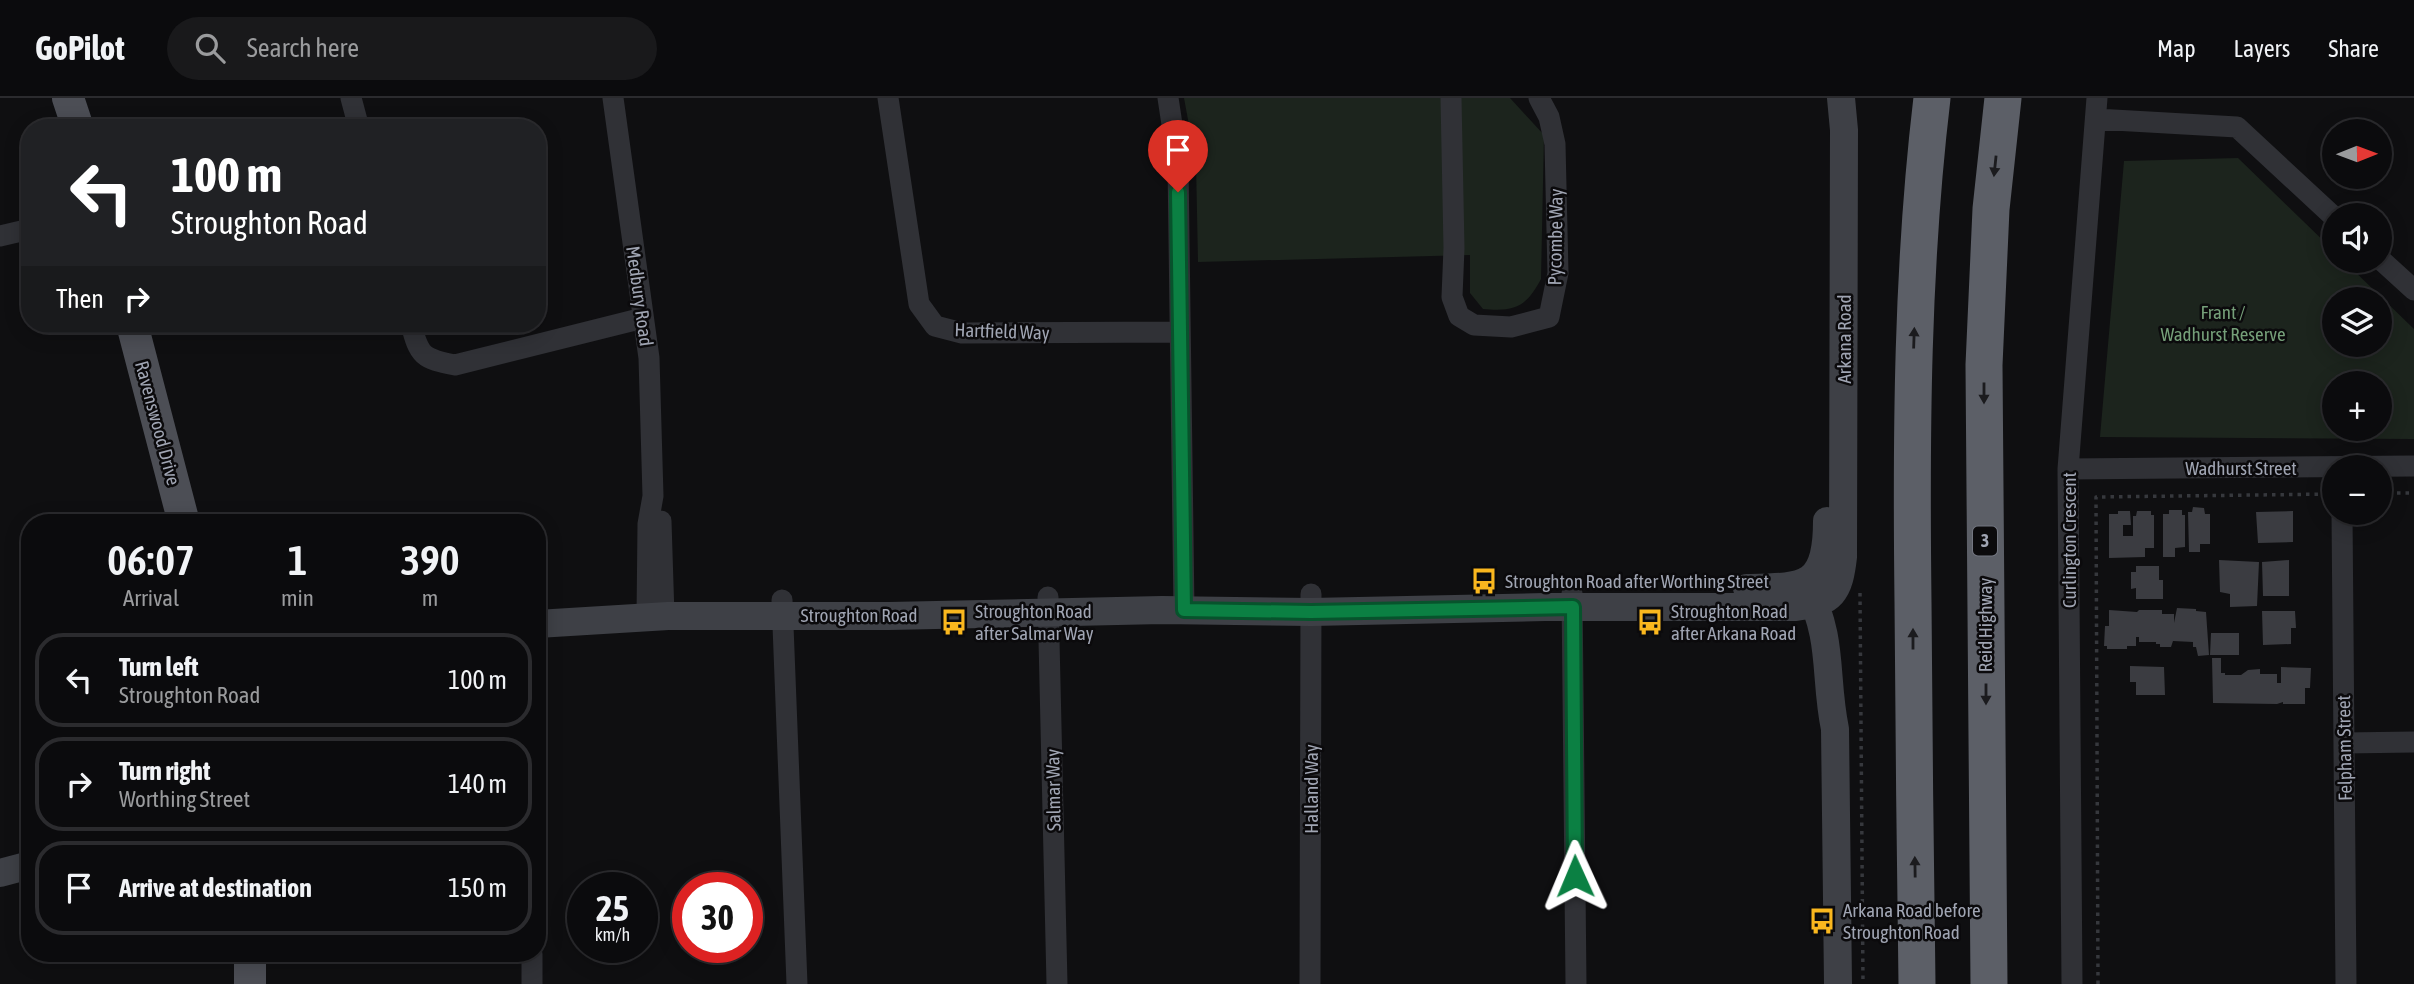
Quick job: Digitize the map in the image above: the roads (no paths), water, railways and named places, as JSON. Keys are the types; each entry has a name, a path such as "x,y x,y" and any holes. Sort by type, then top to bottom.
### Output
{"highway":[{"path":"1917,984 1913,335 1922,184 1932,98"},
{"name":"Reid Highway","path":"1989,984 1984,365 1991,209 2003,98"}],"main road":[{"path":"51,98 57,119"},
{"path":"68,98 75,119"},
{"name":"Ravenswood Drive","path":"116,333 162,514"},
{"name":"Ravenswood Drive","path":"134,333 182,514"},
{"path":"250,962 250,984"},
{"path":"271,962 271,984"}],"street":[{"path":"352,98 357,119"},
{"name":"Medbury Road","path":"613,98 649,358 653,496 648,524 655,608"},
{"name":"Hartfield Way","path":"888,98 919,304 935,326 962,333 1179,332"},
{"path":"1167,98 1178,164 1184,602"},
{"name":"Pycombe Way","path":"1451,98 1454,248 1452,297 1459,316 1474,325 1511,327 1549,317 1558,273 1555,144 1549,117 1539,98"},
{"name":"Arkana Road","path":"1824,98 1827,548 1822,563 1820,588 1835,618 1840,660 1842,708 1835,729 1838,984"},
{"name":"Arkana Road","path":"1820,588 1843,557 1844,130 1841,98"},
{"path":"2097,108 2237,127 2322,206"},
{"name":"Curlington Crescent","path":"2072,984 2068,469 2097,108"},
{"path":"0,236 21,231"},
{"path":"2392,270 2414,290"},
{"path":"413,333 417,348 433,361 455,365 643,318"},
{"name":"Wadhurst Street","path":"2392,466 2414,466"},
{"name":"Wadhurst Street","path":"2068,469 2322,467"},
{"name":"Felpham Street","path":"2342,525 2346,984"},
{"name":"Stroughton Road","path":"546,608 1572,600 1790,587 1820,588"},
{"path":"1572,600 1576,984"},
{"name":"Halland Way","path":"1310,984 1311,603"},
{"name":"Salmar Way","path":"1048,605 1057,984"},
{"path":"782,607 797,984"},
{"name":"Stroughton Road","path":"546,623 655,608"},
{"path":"2344,743 2414,742"},
{"path":"0,873 21,867"},
{"path":"0,886 21,880"},
{"path":"532,962 532,984"}],"place":[{"name":"Stroughton Road after Worthing Street","path":"1484,581"},
{"name":"Stroughton Road after Salmar Way","path":"954,622"},
{"name":"Stroughton Road after Arkana Road","path":"1650,622"},
{"name":"Arkana Road before Stroughton Road","path":"1822,921"}],"park label":[{"name":"Frant / Wadhurst Reserve","path":"2223,323"}]}
